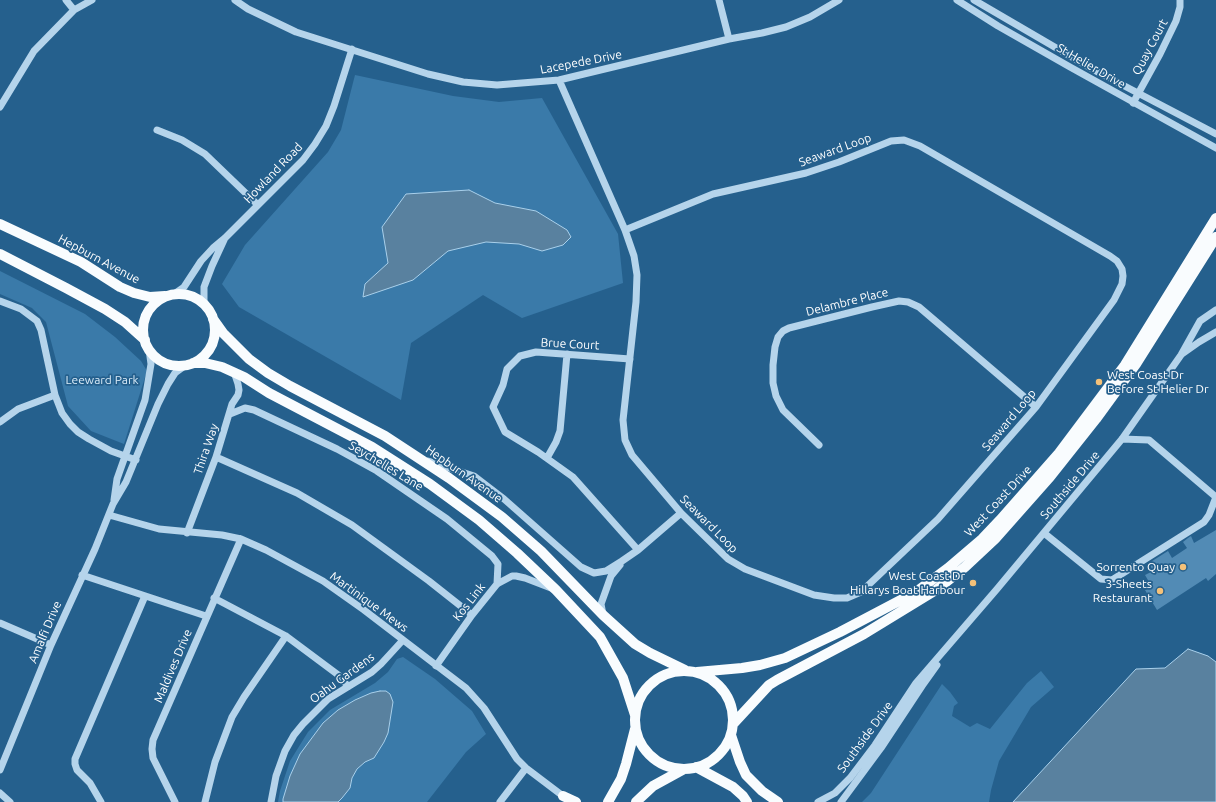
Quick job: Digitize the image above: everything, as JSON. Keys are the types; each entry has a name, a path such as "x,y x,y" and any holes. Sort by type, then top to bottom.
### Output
{"main road":[{"name":"West Coast Drive","path":"697,672 742,668 785,658 840,632 916,592 948,568 976,544 1000,520 1059,453 1125,365 1216,218"},
{"name":"Hepburn Avenue","path":"0,224 81,262 120,287 134,293 150,297 170,295"},
{"name":"West Coast Drive","path":"733,724 769,685 864,634 936,590 965,567 996,538 1050,477 1096,419 1136,364 1216,237"},
{"path":"0,254 105,309 125,322 147,345 156,357 165,362 172,365 205,363 234,372 269,394 372,448 430,484 479,520 517,553 556,590 600,637 623,678 635,715"},
{"path":"147,345 144,325 149,311 160,300 170,295 182,294 198,299 207,308 213,319 215,327 213,342 205,354 189,364"},
{"name":"Hepburn Avenue","path":"213,319 223,333 249,358 268,373 385,436 449,478 502,517 541,551 603,615 635,644 685,670"},
{"path":"608,802 621,779 626,764 635,727 635,715 640,697 651,682 667,673 685,670 697,672 712,679 724,692 732,707 733,724 731,735 723,749 711,760 696,767 684,769 653,786 636,802"},
{"path":"635,727 644,748 652,757 662,763 684,769"},
{"path":"731,735 746,775 762,791 778,802"},
{"path":"696,767 733,787 747,802"},
{"path":"565,799 576,802"}],"street":[{"path":"66,0 74,10"},
{"path":"0,107 34,51 74,10 92,0"},
{"name":"Lacepede Drive","path":"235,0 248,9 296,32 428,74 463,82 497,85 559,80 730,39 762,33 786,27 810,17 839,0"},
{"path":"718,0 730,39"},
{"name":"St Helier Drive","path":"974,0 1094,70 1216,134"},
{"name":"Quay Court","path":"1133,103 1176,21 1180,7 1180,0"},
{"name":"St Helier Drive","path":"960,1 998,26 1133,103 1216,148"},
{"name":"Howland Road","path":"170,295 184,287 201,261 213,248 225,238 303,160 322,132 334,106 352,50"},
{"name":"Seaward Loop","path":"559,80 625,230 634,256 637,275 623,420 626,440 632,455 681,513 728,559 745,570 814,595 847,598 861,592 938,519 1036,407 1114,300 1122,284 1122,269 1117,261 1110,256 914,142 904,140 891,141 839,162 806,173 713,194 625,230"},
{"path":"157,130 182,140 205,154 258,205"},
{"name":"Howland Road","path":"204,305 204,287 225,238"},
{"path":"0,301 21,309 37,321 41,330 55,395 62,413 78,432 109,450 136,460"},
{"name":"Delambre Place","path":"819,445 783,410 776,396 773,384 773,365 778,337 783,331 789,328 899,301 908,302 919,307 1036,407"},
{"name":"Southside Drive","path":"818,802 835,794 850,778 875,745 916,683 1122,439 1181,355 1200,321 1216,310"},
{"name":"Southside Drive","path":"1181,355 1216,332"},
{"name":"Amalfi Drive","path":"113,504 117,479 146,392 151,364 147,345"},
{"name":"Brue Court","path":"547,458 505,432 493,407 503,385 507,369 520,356 536,352 630,359"},
{"path":"567,354 560,431 547,458 573,477 638,550"},
{"name":"Amalfi Drive","path":"1,765 51,645 95,549 113,504 126,482 136,460 158,404 175,373 189,364"},
{"name":"Thira Way","path":"187,533 216,457 232,404 239,390 234,372"},
{"path":"0,422 18,409 55,395"},
{"name":"Seychelles Lane","path":"230,414 245,408 254,410 337,449 376,471 447,519 492,556 498,564 497,584"},
{"path":"1044,533 1101,579 1112,580 1204,522 1216,497 1149,440 1122,439"},
{"path":"216,457 297,493 352,525 472,615"},
{"path":"420,459 474,476 504,499 557,544 581,567 594,573 606,570 638,550 681,513"},
{"name":"Martinique Mews","path":"109,515 159,529 187,533 222,535 241,539 266,550 323,581 364,610 466,688 484,708 509,749 526,768 565,799"},
{"name":"Maldives Drive","path":"175,802 153,758 153,740 241,539"},
{"path":"603,615 601,604 608,583 611,576 622,561"},
{"path":"82,575 206,616"},
{"name":"Kos Link","path":"436,666 472,615 497,584 512,576 516,576 556,590"},
{"path":"102,802 90,783 77,770 75,759 145,596"},
{"path":"214,598 286,636 341,677 348,687"},
{"path":"0,623 51,645"},
{"name":"Southside Drive","path":"841,802 881,748 922,686 968,623"},
{"path":"205,802 215,762 232,717 244,696 286,636"},
{"name":"Oahu Gardens","path":"271,802 276,776 285,751 294,735 328,699 372,672 403,640"},
{"path":"500,802 526,768"},
{"path":"0,793 10,802"}],"green space":[{"path":"355,75 453,96 499,102 542,98 618,234 623,283 522,318 483,295 411,343 401,400 239,307 222,284 245,245 328,152 341,130"},
{"name":"Leeward Park","path":"0,271 85,314 115,337 141,361 147,371 124,444 91,431 68,406 46,322 32,308 0,294"},
{"path":"403,657 435,679 472,711 486,734 466,752 427,802 278,802 290,761 308,732 330,710 375,683 388,672 397,659"},
{"path":"1041,671 1054,687 1031,707 999,761 989,802 862,802 871,793 942,684 958,703 954,706 952,716 970,727 977,723 990,729 1027,683"}],"shaded area":[{"path":"469,190 495,203 536,211 567,230 571,237 563,245 542,251 519,244 486,242 448,251 413,280 363,297 365,284 388,263 382,227 406,194"},
{"path":"1188,649 1208,656 1216,662 1216,802 1013,802 1136,669 1165,668"},
{"path":"380,691 386,691 390,694 393,702 388,733 374,758 365,762 357,769 352,778 350,788 342,798 338,802 283,802 290,776 300,754 323,723 338,710 355,700"}],"building":[{"name":"Sorrento Quay","path":"1216,530 1216,574 1208,581 1206,578 1157,610 1145,590 1152,587 1145,575 1153,571 1149,563 1168,551 1172,558 1187,548 1183,542 1191,536 1194,543"}],"place":[{"name":"West Coast Dr Before St Helier Dr","path":"1099,382"},
{"name":"Sorrento Quay","path":"1183,567"},
{"name":"West Coast Dr Hillarys Boat Harbour","path":"973,583"},
{"name":"3-Sheets Restaurant","path":"1160,591"}]}
